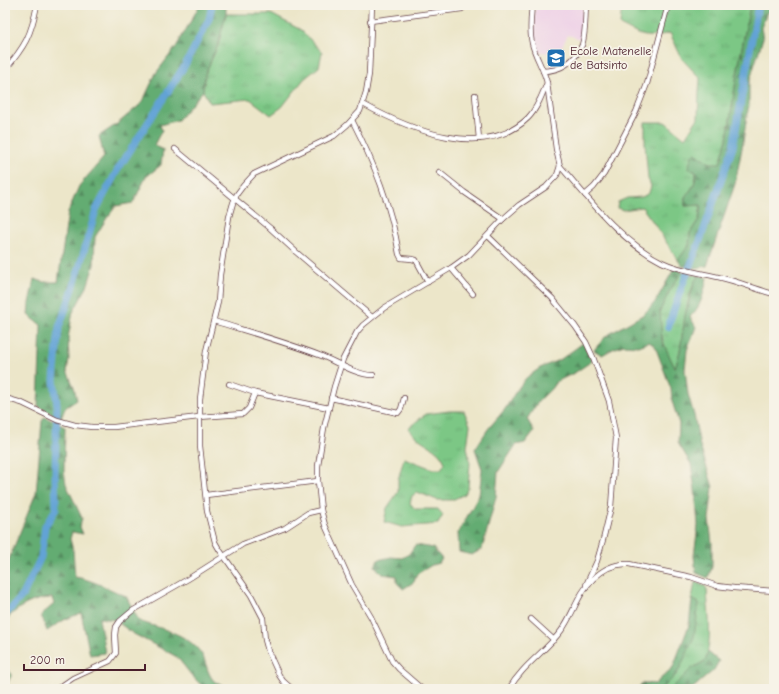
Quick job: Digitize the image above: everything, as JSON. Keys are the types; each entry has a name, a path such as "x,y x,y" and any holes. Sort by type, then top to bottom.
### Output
{"street":[{"path":"5,70 26,42 32,28 37,5"},
{"path":"292,689 283,681 268,651 265,640 263,618 251,595 215,542 211,529 207,511 201,461 199,417 200,386 206,351 214,322 219,294 225,239 234,199 254,174 334,136 360,111 370,74 370,21 372,5"},
{"path":"422,689 392,661 371,617 352,585 324,524 318,481 322,440 331,398 341,365 357,332 372,317 451,268 469,255 503,219 554,180 559,172 560,166 556,149 547,83 531,42 530,30 532,5"},
{"path":"543,71 551,71 564,66 570,62 579,50 583,37 586,5"},
{"path":"585,195 594,187 604,174 636,112 649,77 668,5"},
{"path":"370,21 462,9"},
{"path":"363,104 385,116 428,132 448,137 479,139 509,131 529,117 547,83"},
{"path":"475,95 479,139"},
{"path":"352,120 384,189 399,254 402,258 412,258 416,260 428,282"},
{"path":"175,149 270,228 372,317"},
{"path":"560,166 585,195 621,232 644,251 662,262 684,270 718,277 774,294"},
{"path":"439,172 464,192 503,219"},
{"path":"488,236 552,298 586,342 609,401 616,438 611,507 601,547 586,586 554,640 522,671 509,689"},
{"path":"451,268 473,294"},
{"path":"214,322 320,356 360,373 373,375"},
{"path":"229,384 255,393 329,408"},
{"path":"5,398 22,403 57,420 75,425 114,427 199,417 243,414 248,408 255,393"},
{"path":"331,398 398,413 401,409 404,398"},
{"path":"206,495 318,481"},
{"path":"57,689 73,678 110,661 116,653 116,627 120,620 132,611 160,596 243,544 285,528 304,515 321,510"},
{"path":"586,586 604,571 613,566 629,564 691,577 717,586 774,591"},
{"path":"531,619 554,640"}],"shaded area":[{"path":"536,5 583,5 580,39 568,35 558,53 566,62 558,67 550,68 551,53 539,52 534,35"}],"green space":[{"path":"199,5 226,5 226,14 218,45 205,74 203,91 178,120 160,125 162,130 154,145 163,150 161,165 146,177 133,203 116,206 95,237 94,265 87,287 73,312 68,338 69,359 67,371 74,387 77,400 65,408 61,419 38,406 41,325 28,315 34,279 44,282 58,282 68,212 79,186 104,157 99,136 117,124 142,103 156,73 176,47"},
{"path":"622,5 750,5 727,139 720,164 710,163 695,153 688,168 696,172 696,176 693,186 685,197 685,206 701,205 699,219 690,233 690,245 678,260 642,207 623,210 617,208 618,202 627,198 642,197 649,193 651,186 648,179 645,122 665,122 685,138 698,118 700,78 682,59 670,33 655,36 644,36 620,25"},
{"path":"750,5 774,5 774,11 767,12 761,28 763,38 749,83 749,104 735,184 707,266 696,268 682,266 678,260 689,245 690,233 699,219 701,205 685,206 685,197 693,186 696,176 696,172 688,168 692,156 695,153 710,163 720,163 727,139"},
{"path":"226,14 271,14 301,30 322,52 319,67 304,79 282,107 271,115 250,99 210,103 203,91 205,74 218,45"},
{"path":"674,269 682,272 671,288 660,311 662,340 675,368 680,351 685,315 695,280 700,275 707,278 697,309 690,317 696,327 687,350 685,370 688,394 700,446 713,487 709,519 712,543 712,567 708,578 696,573 694,556 698,525 691,464 678,443 679,424 672,401 671,389 655,346 649,342 639,346 624,345 602,355 594,350 606,336 644,314 655,302"},
{"path":"682,272 690,275 700,275 695,281 686,310 680,352 675,368 661,335 660,313 666,298"},
{"path":"583,343 592,361 576,372 556,382 538,402 527,419 534,431 525,443 516,445 498,472 496,497 482,549 472,555 459,552 458,533 479,495 482,469 475,449 526,378 540,368 561,359"},
{"path":"464,411 470,425 467,447 470,463 468,487 465,494 452,500 437,500 417,492 412,496 410,503 415,509 438,509 443,515 438,524 402,527 384,522 387,508 398,492 398,480 404,458 433,469 441,469 445,463 438,452 412,433 408,428 426,414"},
{"path":"45,417 65,427 64,470 66,484 82,518 80,527 83,534 72,532 70,539 73,550 75,577 94,582 126,596 139,621 173,632 195,646 201,653 209,674 214,681 231,689 205,689 192,676 177,657 132,633 115,620 99,618 105,653 90,655 81,613 64,620 47,631 41,615 54,604 52,598 45,598 26,604 5,621 5,569 36,493 42,421"},
{"path":"415,545 433,548 442,559 439,563 432,565 417,574 414,582 403,589 397,583 397,576 382,574 375,566 378,560 391,557 402,558 409,554"},
{"path":"695,582 705,586 707,590 709,644 705,661 691,669 671,689 662,689 677,674 699,603 692,599"},
{"path":"692,599 699,603 694,637 677,674 662,689 636,689 644,683 655,684 673,667 689,625"},
{"path":"708,652 719,661 714,670 693,688 671,689 691,669 705,661"},
{"path":"5,667 12,674 5,689"}],"waterway":[{"path":"5,615 23,595 41,557 45,526 56,509 55,474 57,404 54,380 59,327 73,289 96,210 117,171 185,65 209,19 212,5"},
{"path":"668,327 733,147 758,5"}],"place":[{"name":"Ecole Matenelle de Batsinto","path":"556,58"}]}
